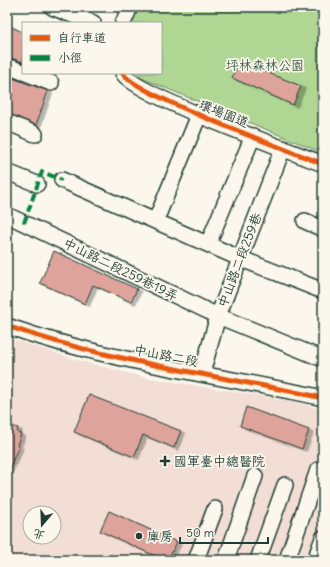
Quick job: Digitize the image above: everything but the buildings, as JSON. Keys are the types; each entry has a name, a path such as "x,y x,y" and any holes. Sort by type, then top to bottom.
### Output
{"street":[{"path":"52,7 90,22"},
{"path":"123,22 130,7"},
{"path":"7,66 22,72"},
{"path":"28,74 51,83"},
{"name":"環場園道","path":"124,74 141,88 199,115 323,164"},
{"path":"156,220 199,115"},
{"path":"7,122 35,134"},
{"path":"208,244 253,136"},
{"name":"中山路二段259巷","path":"202,373 218,316 282,148"},
{"path":"7,172 37,184"},
{"path":"62,180 156,220 239,258 323,291"},
{"name":"中山路二段259巷19弄","path":"7,215 218,316 323,359"},
{"path":"305,221 323,228"},
{"name":"中山路二段","path":"7,326 35,336 118,356 323,398"},
{"path":"287,560 318,470"},
{"path":"226,560 255,476"},
{"path":"258,560 285,485"},
{"path":"196,560 215,509"},
{"path":"315,560 323,538"}],"shaded area":[{"name":"國軍臺中總醫院","path":"15,340 74,359 143,377 298,402 323,410 323,560 7,560 7,361"}],"green space":[{"name":"坪林森林公園","path":"137,7 323,7 323,153 134,75 162,74 162,22 130,22"}],"marked path":[{"path":"24,223 42,172 62,180"}],"cycle path":[{"path":"124,74 133,82 183,108 323,164"},
{"path":"7,326 124,359 323,398"}],"place":[{"name":"國軍臺中總醫院","path":"165,461"},
{"name":"庫房","path":"139,536"}]}
